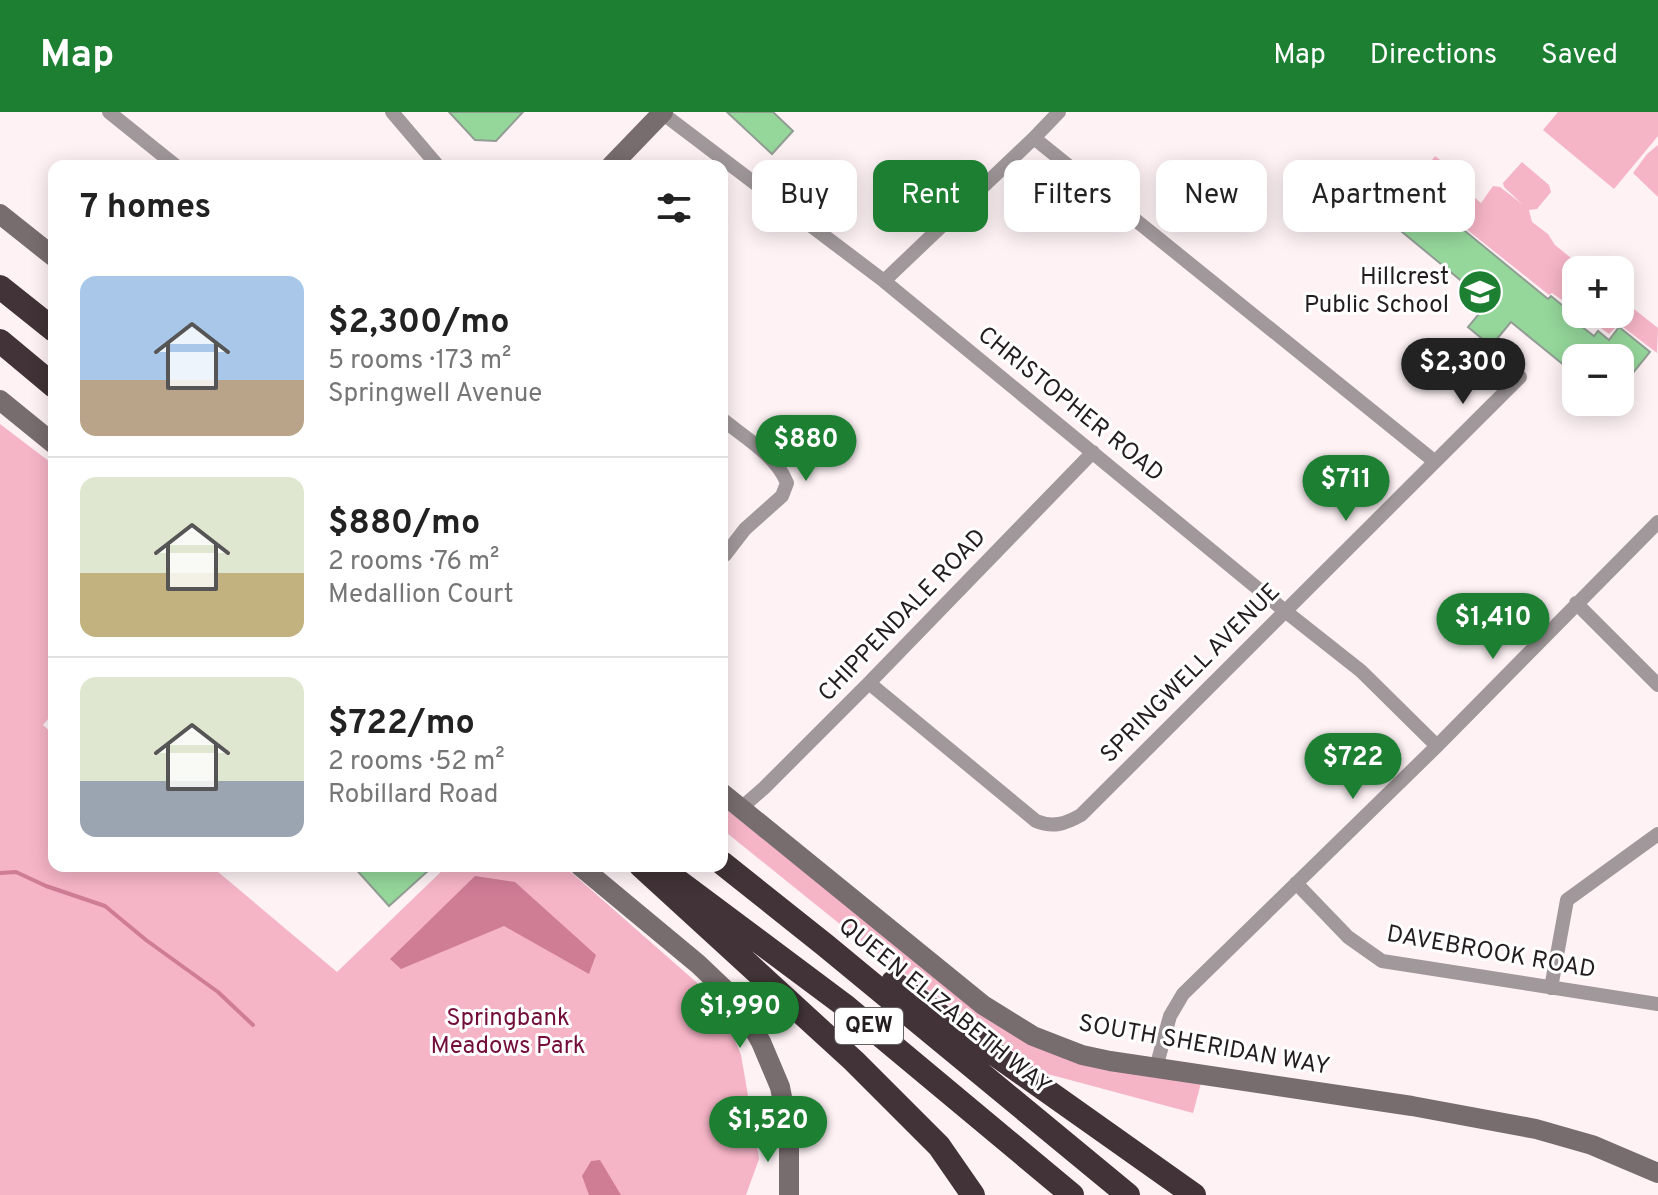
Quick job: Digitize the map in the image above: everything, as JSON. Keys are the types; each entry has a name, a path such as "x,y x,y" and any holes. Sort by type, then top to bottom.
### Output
{"highway":[{"path":"0,287 48,325"},
{"path":"0,341 48,381"},
{"name":"QUEEN ELIZABETH WAY","path":"728,868 1128,1195"},
{"path":"648,872 854,1061 939,1146 973,1195"},
{"name":"QEW","path":"666,872 844,1005 1072,1195"},
{"path":"825,945 859,958 1194,1195"}],"street":[{"path":"109,112 169,160"},
{"path":"392,112 432,160"},
{"path":"617,160 663,112"},
{"name":"CHRISTOPHER ROAD","path":"663,112 726,160"},
{"path":"884,281 1059,112"},
{"path":"1034,138 1434,461"},
{"name":"CHRISTOPHER ROAD","path":"728,162 884,281 1361,671 1437,746"},
{"path":"0,214 48,252"},
{"name":"SPRINGWELL AVENUE","path":"869,683 1036,821 1046,825 1066,824 1081,815 1520,377"},
{"path":"0,400 48,439"},
{"path":"728,424 774,462 787,483 782,496 745,529 728,551"},
{"name":"CHIPPENDALE ROAD","path":"741,808 869,683 1093,452"},
{"path":"1156,1068 1170,1016 1183,994 1437,746 1658,522"},
{"path":"1576,603 1658,685"},
{"name":"SOUTH SHERIDAN WAY","path":"728,798 983,1005 1033,1036 1082,1055 1412,1106 1536,1129 1592,1145 1658,1173"},
{"path":"1551,988 1567,900 1658,834"},
{"path":"587,872 698,964 738,1002 761,1042 780,1087 789,1133 789,1195"},
{"name":"DAVEBROOK ROAD","path":"1296,883 1348,937 1382,961 1658,1004"}],"green space":[{"path":"1558,112 1658,112 1658,136 1614,189 1543,130"},
{"path":"1658,145 1658,197 1633,173"},
{"path":"1522,162 1549,185 1551,192 1537,209 1529,210 1532,222 1569,256 1562,256 1562,300 1552,293 1549,295 1470,232 1475,232 1475,198 1481,203 1493,186 1500,187 1522,204 1503,183"},
{"path":"1634,309 1658,328 1657,353 1624,328 1634,328"},
{"path":"1601,328 1615,328 1609,334"},
{"name":"Springbank Meadows Park","path":"0,424 48,460 48,719 43,725 48,730 48,872 218,872 337,972 441,872 571,872 720,1003 741,1055 759,1159 746,1195 0,1195"},
{"path":"728,811 986,1017 1201,1083 1193,1113 1044,1073 867,946 728,834"}],"shaded area":[{"path":"475,876 515,882 596,955 589,974 504,926 401,969 390,959"},
{"path":"600,1160 621,1195 589,1195 582,1176 591,1161"}],"building":[{"path":"449,112 523,112 496,141 475,140"},
{"path":"727,112 773,112 793,131 772,154"},
{"path":"1402,232 1466,232 1548,299 1551,296 1562,305 1562,328 1584,328 1594,336 1598,331 1609,340 1620,328 1650,352 1634,372 1634,344 1562,344 1562,364 1511,322 1491,346 1468,327 1488,303"},
{"path":"358,872 427,872 389,906"}],"waterway":[{"path":"0,873 16,872 105,906 218,992 253,1025"}],"place":[{"name":"Hillcrest Public School","path":"1480,292"}]}
